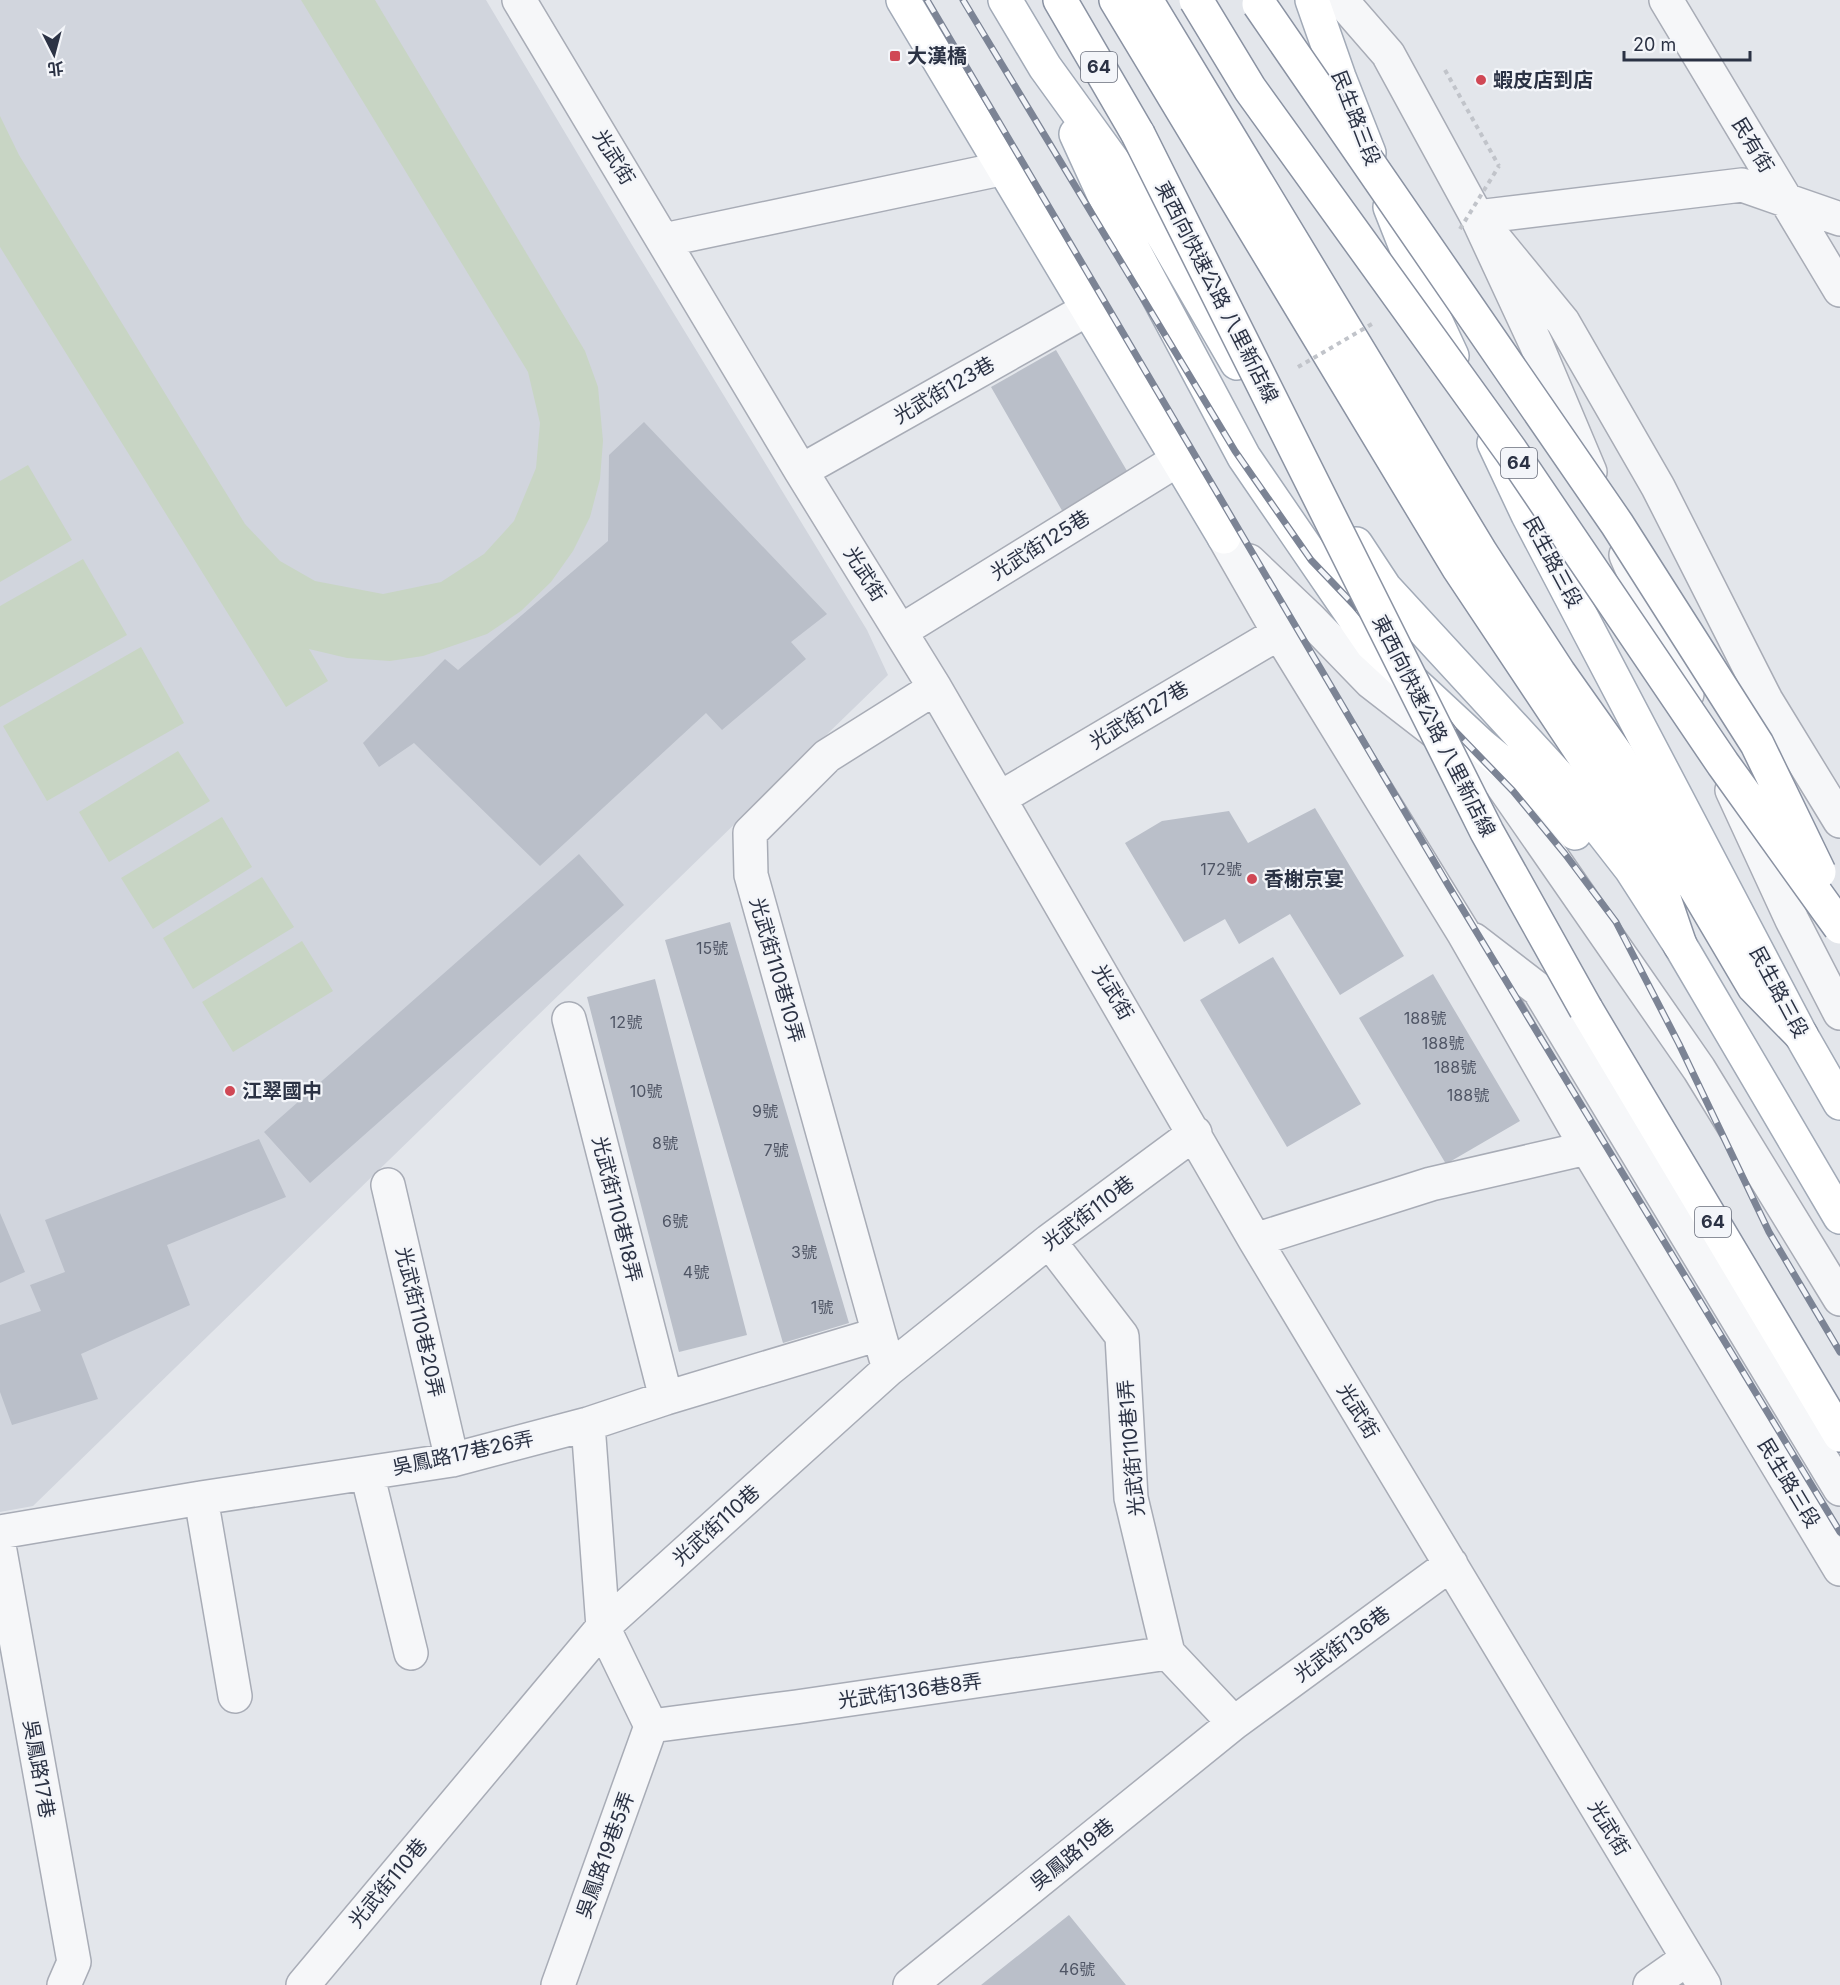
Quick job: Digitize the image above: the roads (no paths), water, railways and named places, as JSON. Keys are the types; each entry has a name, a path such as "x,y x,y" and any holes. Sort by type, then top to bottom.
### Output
{"main road":[{"name":"民生路三段","path":"903,0 1224,537"},
{"path":"1005,0 1045,67 1149,211 1246,379 1385,588 1560,778 1631,869 1680,945 1840,1216"},
{"name":"東西向快速公路 八里新店線","path":"1060,0 1138,134 1487,832 1586,1009 1840,1436"},
{"path":"1116,0 1196,107 1481,553 1617,755 1754,987 1801,1035"},
{"path":"1146,0 1196,107 1458,567 1582,753 1653,866 1680,945"},
{"name":"64","path":"1196,0 1250,89 1504,442 1723,764 1840,927"},
{"path":"1256,0 1617,524 1757,744 1840,914"},
{"name":"民生路三段","path":"1312,0 1339,77 1432,313 1528,514 1801,1035 1840,1103"},
{"path":"1045,67 1103,193 1244,457 1372,644 1482,746 1548,800 1612,880 1680,945"}],"street":[{"name":"光武街","path":"519,0 801,471 901,631 1256,1240 1696,1972"},
{"path":"1341,0 1388,54 1478,217 1536,344 1662,639 1792,920 1840,1013"},
{"name":"民有街","path":"1666,0 1840,290"},
{"path":"664,240 1005,168"},
{"path":"1478,217 1742,185 1840,219"},
{"path":"1478,217 1563,322 1658,487 1766,700 1840,821"},
{"name":"光武街123巷","path":"801,471 1088,309"},
{"name":"光武街125巷","path":"901,631 1179,459"},
{"path":"1224,537 1310,619 1371,682 1500,782 1699,1069 1840,1299"},
{"name":"民生路三段","path":"1224,537 1279,633 1463,932 1587,1148 1840,1569"},
{"name":"光武街127巷","path":"1000,798 1279,633"},
{"name":"光武街110巷10弄","path":"879,1334 751,875 750,833 827,756 935,688"},
{"name":"民生路三段","path":"1463,932 1539,990 1840,1489"},
{"name":"光武街110巷18弄","path":"569,1019 666,1398"},
{"name":"光武街110巷","path":"303,1985 603,1627 889,1369 1049,1241 1195,1133"},
{"path":"1256,1240 1431,1184 1587,1148"},
{"name":"光武街110巷20弄","path":"388,1185 452,1460"},
{"name":"光武街110巷1弄","path":"1049,1241 1122,1336 1131,1498 1168,1653 1234,1723"},
{"path":"879,1334 889,1369"},
{"name":"吳鳳路17巷26弄","path":"0,1532 201,1498 452,1460 588,1424 879,1334"},
{"path":"588,1424 603,1627 651,1726"},
{"path":"367,1473 411,1653"},
{"path":"201,1498 235,1696"},
{"name":"吳鳳路17巷","path":"0,1551 74,1962 64,1985"},
{"name":"光武街136巷","path":"1234,1723 1450,1564"},
{"name":"光武街136巷8弄","path":"651,1726 1168,1653"},
{"name":"吳鳳路19巷","path":"910,1985 1234,1723"},
{"name":"吳鳳路19巷5弄","path":"558,1985 651,1726"},
{"path":"1650,1985 1696,1972"}],"railway":[{"path":"927,0 1448,885 1840,1532"},
{"path":"963,0 1235,451 1311,560 1354,605 1407,668 1454,730 1513,791 1565,854 1616,922 1679,1044 1769,1232 1840,1352"}],"place":[{"name":"大漢橋","path":"895,56"},
{"name":"蝦皮店到店","path":"1481,80"},
{"name":"香榭京宴","path":"1252,879"},
{"name":"江翠國中","path":"230,1091"}]}
